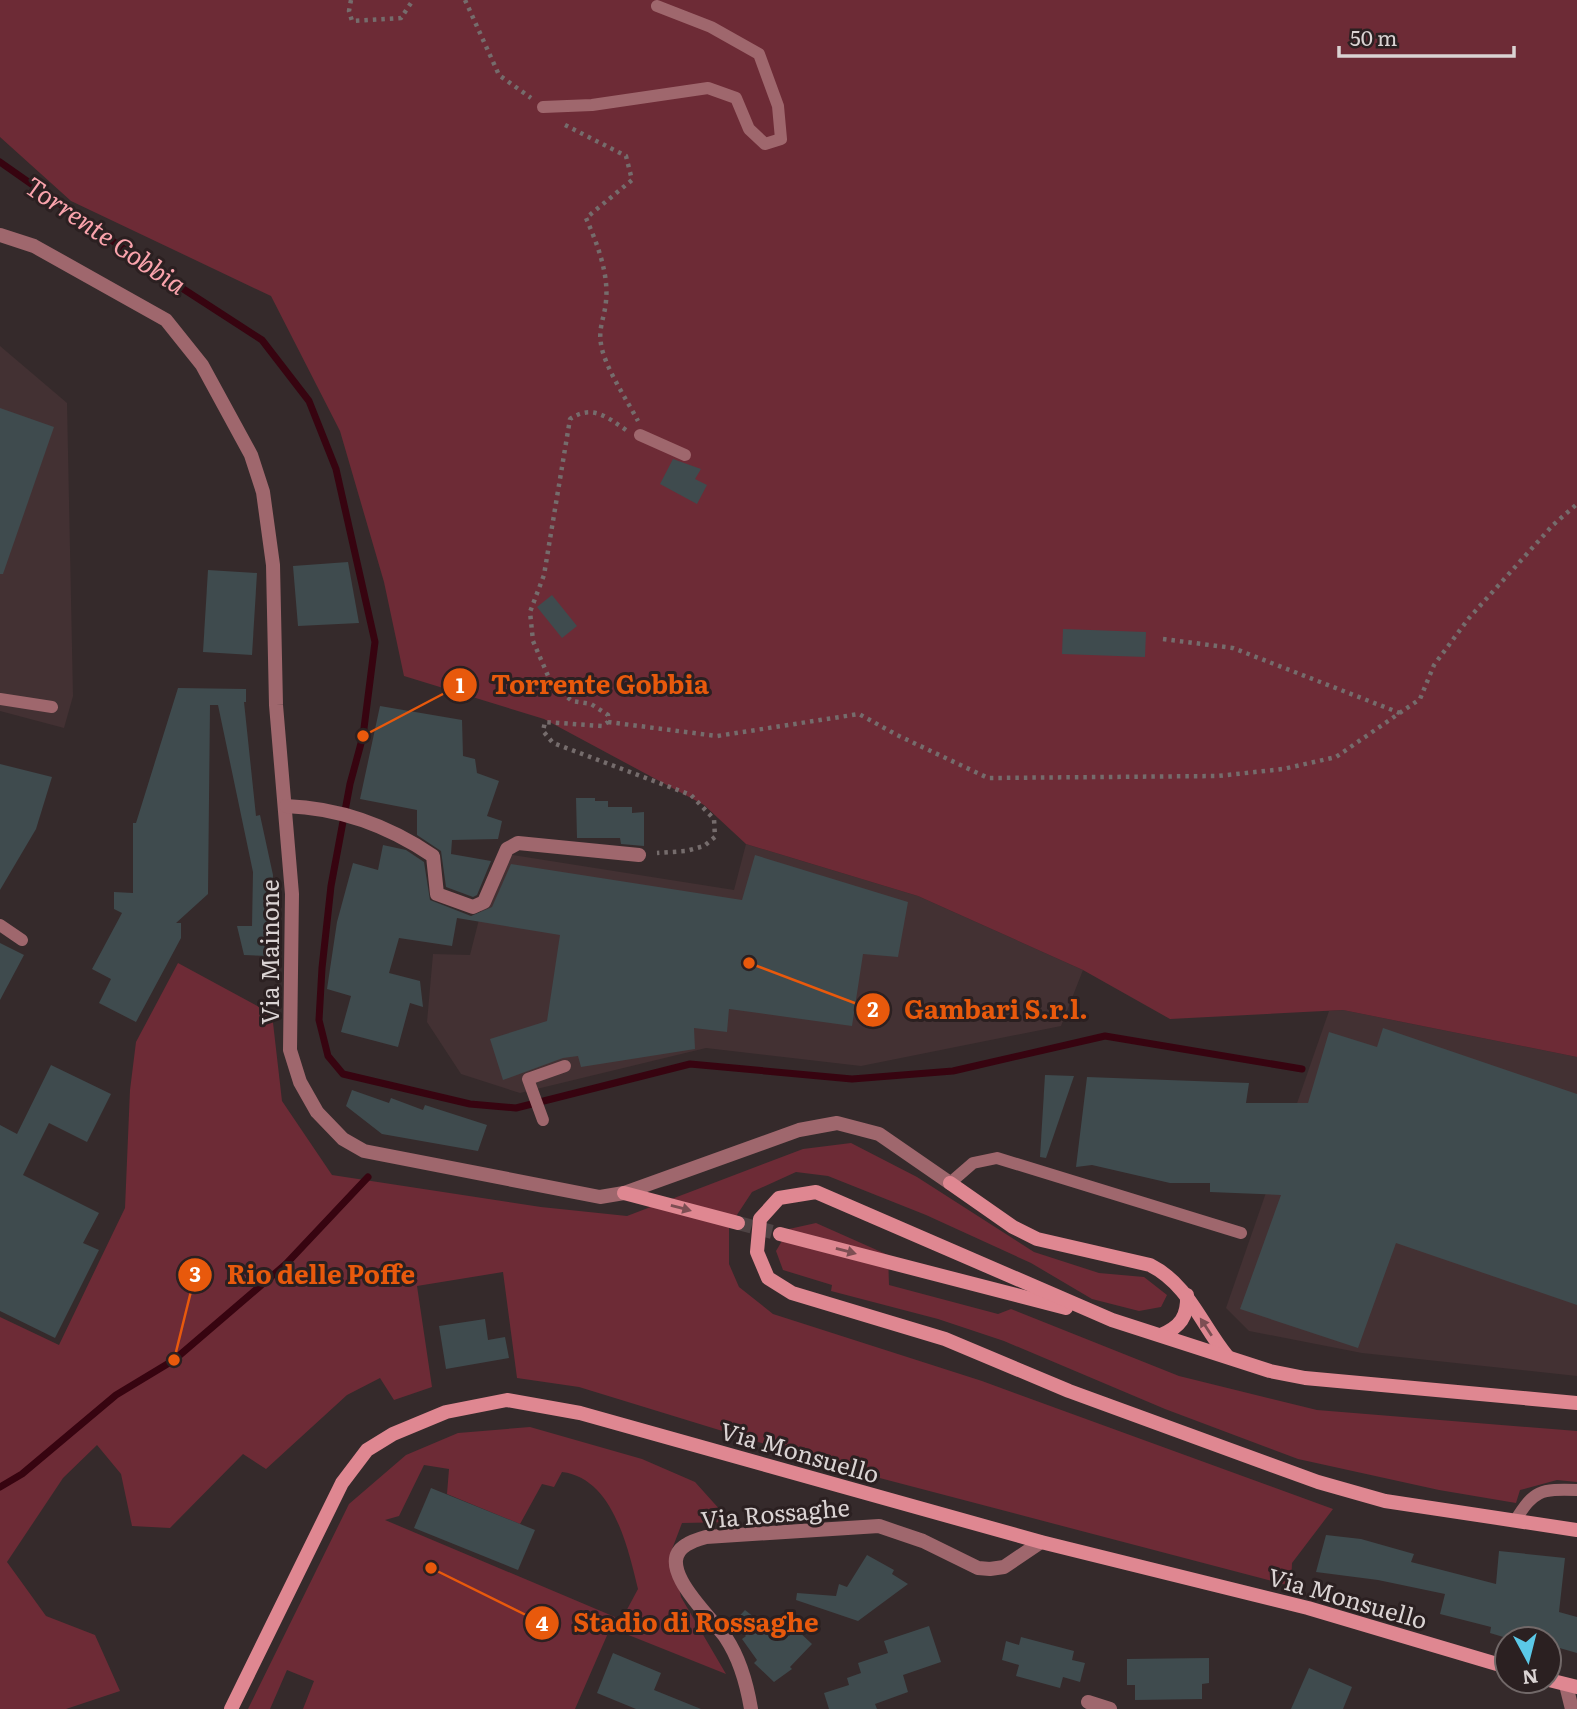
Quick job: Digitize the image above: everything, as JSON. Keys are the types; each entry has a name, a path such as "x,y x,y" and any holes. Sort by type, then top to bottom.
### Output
{"main road":[{"path":"950,1183 1013,1227 1037,1239 1150,1265 1174,1280 1228,1357"},
{"path":"1119,1322 816,1192 779,1198 760,1219 757,1252 768,1278 792,1293 945,1339 1069,1391 1318,1482 1385,1501 1577,1530"},
{"path":"624,1194 738,1223"},
{"path":"780,1234 1119,1322 1305,1378 1577,1403"},
{"path":"1161,1335 1175,1329 1184,1318 1187,1295"},
{"name":"Via Monsuello","path":"231,1709 342,1483 367,1450 393,1434 446,1412 507,1400 580,1413 1041,1542 1308,1608 1493,1663"}],"street":[{"name":"Via Mainone","path":"0,235 34,246 166,320 202,365 236,425 262,492 273,565 276,705 292,894 290,1050 307,1096 327,1124 342,1139 365,1151 600,1197 624,1194 799,1130 836,1123 879,1134 950,1183"},
{"path":"286,806 317,807 359,818 411,841 433,856 437,894 473,907 485,902 507,849 517,842 639,855"},
{"name":"Via Rossaghe","path":"751,1709 747,1685 727,1639 678,1577 676,1559 683,1546 706,1537 879,1526 923,1541 978,1568 990,1569 1004,1567 1041,1542"},
{"path":"1572,1686 1572,1709"},
{"path":"1088,1702 1110,1709"}],"lane":[{"path":"543,107 592,105 708,88 736,98 749,130 765,144 781,139 778,106 759,54 711,27 657,6"},
{"path":"640,435 685,455"},
{"path":"0,699 52,707"},
{"path":"0,925 22,940"},
{"path":"542,1120 528,1079 565,1066"},
{"path":"950,1183 973,1163 997,1158 1241,1233"},
{"path":"1515,1521 1530,1497 1548,1489 1577,1490"}],"path":[{"path":"351,0 349,11 352,21 365,23 401,18 413,0"},
{"path":"465,0 499,75 543,107 543,115 626,156 632,180 586,218 596,240 605,279 606,302 601,319 601,345 641,426 640,435 631,434 595,411 582,411 570,419 544,575 530,612 533,642 552,685 572,701 591,704 608,715 608,722"},
{"path":"639,855 686,851 704,846 715,837 714,819 691,795 552,743 542,731 545,722 602,726 608,722 717,736 859,714 918,746 988,778 1217,776 1283,769 1336,757 1420,699 1434,665 1469,618 1553,525 1577,504"},
{"path":"1163,639 1233,648 1401,713"}],"shaded area":[{"path":"0,0 1577,0 1577,1057 1343,1010 1170,1019 1083,970 918,896 746,844 704,805 544,719 404,676 384,582 340,431 271,296 71,201 0,137"},
{"path":"0,346 67,403 73,696 64,728 0,711"},
{"path":"746,844 918,896 1083,970 1061,1026 861,1066 706,1048 520,1093 461,1074 427,1022 433,954 470,955 492,868 500,853 734,890"},
{"path":"178,963 272,1014 282,1101 332,1175 541,1207 627,1216 803,1149 851,1143 917,1177 1034,1252 1099,1273 1144,1277 1167,1295 1161,1307 1139,1311 1092,1299 1031,1263 926,1215 828,1176 796,1172 752,1192 729,1227 729,1264 739,1287 773,1314 982,1381 1333,1509 1292,1563 1291,1586 853,1471 579,1387 517,1378 503,1272 417,1286 432,1387 394,1400 380,1378 347,1395 266,1469 243,1454 170,1528 132,1526 121,1474 97,1445 63,1478 7,1562 46,1616 95,1635 120,1691 66,1709 0,1709 0,1317 59,1345 125,1208 130,1090 136,1042"},
{"path":"1343,1010 1577,1057 1577,1376 1362,1353 1249,1331 1226,1308 1329,1011"},
{"path":"816,1223 888,1255 889,1285 998,1314 1011,1309 1179,1376 1317,1410 1577,1431 1577,1482 1557,1480 1520,1490 1516,1503 1439,1490 1298,1459 1165,1409 1004,1341 938,1319 831,1291 832,1285 783,1270 776,1251 789,1229"},
{"path":"530,1427 642,1459 695,1482 731,1522 682,1523 671,1552 681,1597 726,1674 616,1630 638,1589 615,1517 594,1487 579,1477 562,1472 554,1487 542,1484 520,1524 447,1494 449,1469 424,1465 399,1516 385,1520 615,1617 575,1709 303,1709 314,1681 287,1670 270,1709 248,1709 349,1504 406,1455 458,1433"}],"building":[{"path":"0,408 54,427 3,574 0,574"},
{"path":"673,459 701,469 695,479 707,485 697,504 660,484"},
{"path":"348,562 359,623 298,626 293,566"},
{"path":"208,570 257,573 252,655 203,652"},
{"path":"552,595 577,626 562,638 537,607"},
{"path":"1063,629 1146,632 1145,657 1062,654"},
{"path":"178,688 246,689 244,702 256,816 260,815 273,875 270,956 244,955 237,926 252,926 253,872 218,705 210,705 208,894 176,923 181,923 181,938 136,1022 99,1003 111,979 92,969 122,913 114,909 114,892 133,893 133,823 136,823"},
{"path":"380,706 462,720 463,756 475,759 477,773 499,781 487,816 502,821 498,839 452,840 451,854 491,861 477,895 473,897 446,887 441,851 417,835 417,810 360,799"},
{"path":"0,764 52,777 36,829 0,890"},
{"path":"576,798 595,798 595,801 608,801 608,807 632,807 632,813 644,812 644,846 621,844 620,838 577,838"},
{"path":"383,845 406,850 424,862 430,900 471,916 492,907 511,864 742,900 755,855 908,902 898,957 863,954 852,1026 729,1009 727,1032 694,1028 695,1049 581,1067 578,1056 563,1058 503,1080 490,1039 547,1021 560,935 457,918 452,946 399,938 389,973 420,981 423,1007 410,1003 398,1047 341,1032 351,996 327,989 337,922 353,863 378,870"},
{"path":"0,943 24,955 0,1000"},
{"path":"1383,1028 1577,1094 1577,1305 1396,1243 1358,1348 1240,1309 1281,1195 1210,1192 1210,1183 1170,1183 1092,1165 1076,1167 1087,1077 1249,1083 1246,1103 1308,1103 1329,1032 1377,1047"},
{"path":"51,1065 111,1094 87,1142 49,1123 23,1175 99,1213 83,1243 99,1250 55,1338 0,1311 0,1125 17,1134"},
{"path":"1045,1075 1074,1076 1046,1158 1040,1157"},
{"path":"352,1090 389,1103 391,1098 423,1110 425,1105 487,1125 478,1151 382,1134 346,1106"},
{"path":"485,1319 488,1340 505,1337 509,1358 446,1369 439,1326"},
{"path":"431,1488 535,1530 518,1570 414,1528"},
{"path":"1326,1535 1361,1539 1414,1554 1411,1562 1496,1584 1499,1551 1565,1558 1559,1612 1577,1617 1577,1653 1563,1649 1563,1625 1493,1625 1493,1634 1490,1633 1491,1627 1440,1614 1445,1594 1378,1580 1316,1572"},
{"path":"867,1555 894,1570 892,1574 908,1584 858,1621 796,1600 797,1593 836,1596 839,1584 847,1587"},
{"path":"745,1610 769,1629 775,1623 789,1636 796,1629 812,1644 790,1667 792,1669 774,1682 754,1663 757,1660 742,1639 746,1636 733,1623"},
{"path":"929,1626 941,1662 903,1675 908,1692 875,1704 877,1709 829,1709 824,1693 849,1685 847,1678 861,1673 858,1663 888,1653 884,1641"},
{"path":"1021,1637 1074,1651 1072,1660 1085,1663 1080,1682 1063,1677 1060,1688 1016,1676 1019,1665 1002,1660 1006,1641 1019,1645"},
{"path":"613,1653 661,1673 654,1690 701,1709 636,1709 597,1693"},
{"path":"1209,1658 1209,1683 1202,1684 1202,1699 1135,1700 1135,1685 1127,1685 1127,1659"},
{"path":"1309,1668 1352,1687 1343,1709 1291,1709"}],"waterway":[{"name":"Torrente Gobbia","path":"0,162 154,270 262,340 309,401 336,469 375,642 363,736 350,784 331,886 322,968 319,1020 328,1056 343,1074 470,1104 516,1108 690,1064 852,1079 953,1071 1105,1036 1302,1069"},
{"path":"0,1487 22,1474 116,1395 174,1360 286,1264 368,1177"}],"tunnel":[{"path":"738,1223 780,1234"}],"place":[{"name":"Torrente Gobbia","path":"363,736"},
{"name":"Gambari S.r.l.","path":"749,963"},
{"name":"Rio delle Poffe","path":"174,1360"},
{"name":"Stadio di Rossaghe","path":"431,1568"}]}
